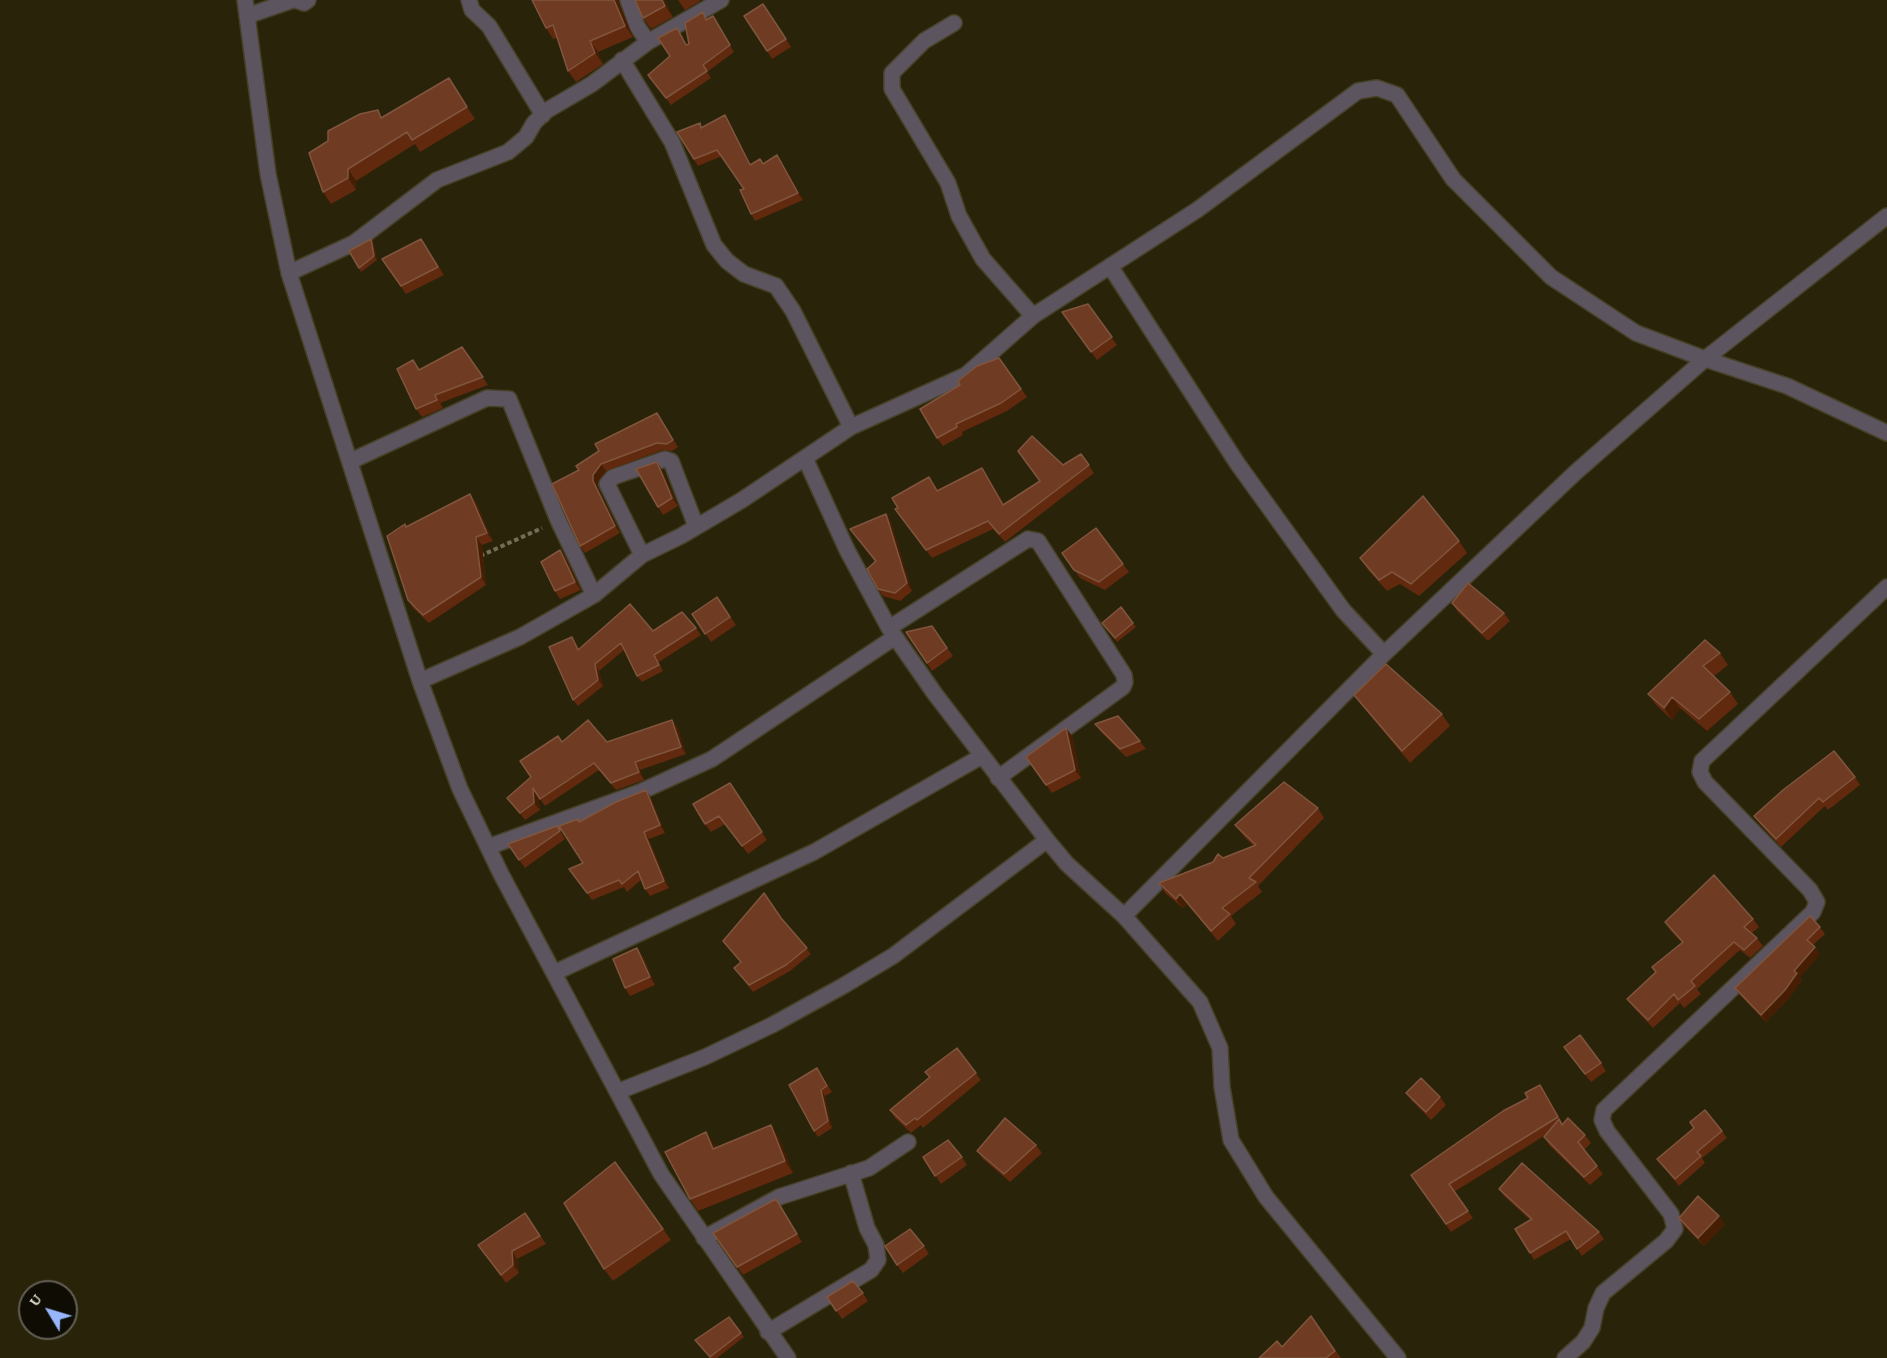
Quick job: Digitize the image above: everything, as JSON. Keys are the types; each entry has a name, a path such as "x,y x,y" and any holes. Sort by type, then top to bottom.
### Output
{"street":[{"path":"245,0 268,174 289,273 420,681 460,789 488,848 661,1174 788,1358"},
{"path":"247,16 294,0 304,3 308,0"},
{"path":"469,0 472,10 489,26 543,115"},
{"path":"628,0 637,27 648,42"},
{"path":"289,273 354,243 437,180 508,152 526,138 543,115 592,84 648,42 721,0"},
{"path":"954,23 924,41 892,72 892,89 948,183 959,216 983,259 1033,316"},
{"path":"622,60 672,142 714,245 744,274 776,286 793,311 851,427"},
{"path":"420,681 520,638 594,595 642,555 742,500 851,427 966,375 1033,316 1197,210 1358,91 1377,88 1397,95 1453,179 1551,277 1636,333 1704,359 1787,386 1887,433"},
{"path":"1124,916 1384,654 1576,472 1704,359 1887,216"},
{"path":"1110,266 1237,463 1343,610 1384,654"},
{"path":"351,462 487,398 509,399 558,520 594,595"},
{"path":"805,458 847,550 892,632 981,756 1067,864 1124,916 1200,1002 1220,1048 1222,1087 1231,1140 1266,1197 1391,1355"},
{"path":"642,555 607,484 613,477 665,459 671,460 696,526"},
{"path":"488,848 640,792 712,759 1028,538 1038,541 1124,675 1125,682 1123,687 998,778"},
{"path":"1564,1358 1583,1342 1592,1328 1596,1308 1603,1293 1666,1241 1675,1230 1671,1214 1607,1131 1602,1120 1604,1110 1813,912 1817,902 1810,890 1705,782 1700,772 1702,761 1887,587"},
{"path":"554,973 814,852 981,756"},
{"path":"617,1092 715,1052 772,1025 853,980 893,956 1047,840"},
{"path":"704,1238 779,1197 869,1168 908,1142"},
{"path":"768,1332 871,1270 878,1260 876,1245 867,1228 851,1173"}],"path":[{"path":"474,558 558,520"}],"building":[{"path":"532,0 614,0 625,26 590,41 595,53 568,71 553,25 546,28"},
{"path":"635,0 662,0 665,6 643,18"},
{"path":"763,4 786,39 767,51 744,16"},
{"path":"703,12 706,20 713,16 730,45 703,65 707,71 666,98 648,75 670,56 658,38 677,28 686,45 689,44 685,23"},
{"path":"449,78 467,107 412,140 407,132 348,169 348,178 323,192 309,153 328,141 328,131 360,114 378,110 381,118"},
{"path":"725,115 750,165 760,159 763,164 777,155 798,193 751,214 740,190 744,189 717,150 694,159 677,132 700,123 701,128"},
{"path":"371,239 374,256 359,268 349,251"},
{"path":"421,239 438,267 401,286 382,259"},
{"path":"1088,304 1112,337 1091,352 1062,312"},
{"path":"462,347 483,377 435,395 437,400 416,409 397,369 413,360 419,370"},
{"path":"999,358 1021,389 1001,403 956,424 957,427 937,438 920,409 960,385 958,381 977,366"},
{"path":"657,413 673,440 667,444 657,443 601,464 593,475 593,481 615,526 580,546 552,484 579,470 576,466 599,451 595,444"},
{"path":"1032,436 1063,465 1081,454 1089,465 999,534 988,521 926,550 895,509 898,508 892,498 929,477 937,491 982,468 1003,505 1040,481 1018,451"},
{"path":"657,462 672,498 658,507 636,469"},
{"path":"470,494 487,533 476,537 481,577 423,615 408,600 387,536 405,524 406,527"},
{"path":"1423,496 1459,541 1411,584 1392,572 1379,580 1360,558"},
{"path":"886,514 907,583 895,593 878,589 867,569 876,561 850,529"},
{"path":"1096,528 1123,564 1099,582 1074,570 1062,553"},
{"path":"560,550 575,582 555,591 541,562"},
{"path":"1468,583 1504,613 1482,633 1452,603"},
{"path":"717,597 730,617 705,634 692,614"},
{"path":"630,604 653,631 682,612 696,628 654,655 659,665 637,676 621,643 595,664 598,680 573,700 549,647 572,637 578,650"},
{"path":"1121,607 1133,623 1115,638 1102,623"},
{"path":"932,626 947,648 927,663 906,632"},
{"path":"1705,640 1720,653 1703,666 1730,692 1699,719 1672,697 1664,708 1648,694"},
{"path":"1386,664 1442,714 1402,751 1354,695"},
{"path":"1118,716 1140,741 1120,749 1095,724"},
{"path":"588,720 607,742 672,720 681,747 635,762 639,772 611,783 594,763 540,799 533,788 534,803 520,813 507,798 531,777 520,761 558,736 562,742"},
{"path":"1066,728 1075,770 1046,785 1026,757"},
{"path":"1834,751 1855,777 1823,802 1819,798 1776,839 1754,816 1783,790"},
{"path":"1284,782 1318,808 1249,878 1256,882 1222,908 1230,914 1211,931 1180,894 1176,899 1159,883 1213,862 1218,854 1223,858 1256,845 1235,825"},
{"path":"730,783 762,832 742,846 719,816 705,824 693,804"},
{"path":"646,790 660,825 644,832 664,881 645,889 638,871 622,884 619,880 587,893 569,869 583,863 559,826 578,819 579,822 616,802"},
{"path":"557,826 560,831 519,860 508,844"},
{"path":"1714,875 1753,919 1744,927 1757,938 1744,950 1734,942 1691,981 1695,986 1678,1000 1674,994 1648,1020 1627,999 1656,972 1652,967 1683,942 1665,922"},
{"path":"764,893 781,918 807,948 786,965 749,985 734,968 741,962 723,941"},
{"path":"1810,916 1820,927 1807,940 1815,947 1794,971 1797,973 1785,990 1761,1015 1735,988"},
{"path":"637,948 650,977 625,988 613,959"},
{"path":"1580,1035 1601,1063 1585,1074 1564,1047"},
{"path":"957,1048 976,1073 917,1120 915,1118 906,1125 890,1110 930,1077 925,1072"},
{"path":"817,1068 827,1086 821,1090 828,1121 814,1131 789,1085"},
{"path":"1421,1078 1440,1097 1426,1112 1406,1093"},
{"path":"1540,1085 1558,1117 1449,1184 1468,1211 1446,1224 1411,1175 1503,1111 1528,1098 1525,1093"},
{"path":"1705,1110 1722,1131 1697,1152 1701,1156 1675,1179 1657,1159 1694,1128 1690,1122"},
{"path":"1005,1118 1036,1145 1004,1174 977,1151"},
{"path":"1568,1118 1585,1135 1578,1142 1597,1166 1584,1177 1544,1137 1559,1119 1562,1125"},
{"path":"771,1125 785,1161 690,1199 665,1152 706,1132 713,1149"},
{"path":"948,1140 962,1157 935,1176 923,1157"},
{"path":"615,1162 663,1229 604,1269 564,1203"},
{"path":"1522,1163 1599,1232 1577,1249 1566,1231 1530,1253 1515,1229 1532,1219 1499,1189"},
{"path":"1698,1196 1719,1216 1698,1238 1679,1218"},
{"path":"776,1199 797,1234 737,1267 713,1233"},
{"path":"525,1213 540,1236 512,1251 513,1265 501,1275 478,1245"},
{"path":"910,1229 924,1246 897,1265 885,1246"},
{"path":"853,1281 863,1293 836,1311 827,1297"},
{"path":"1311,1316 1335,1351 1326,1358 1259,1358 1277,1341 1282,1347"},
{"path":"729,1317 741,1333 710,1357 695,1340"}]}
